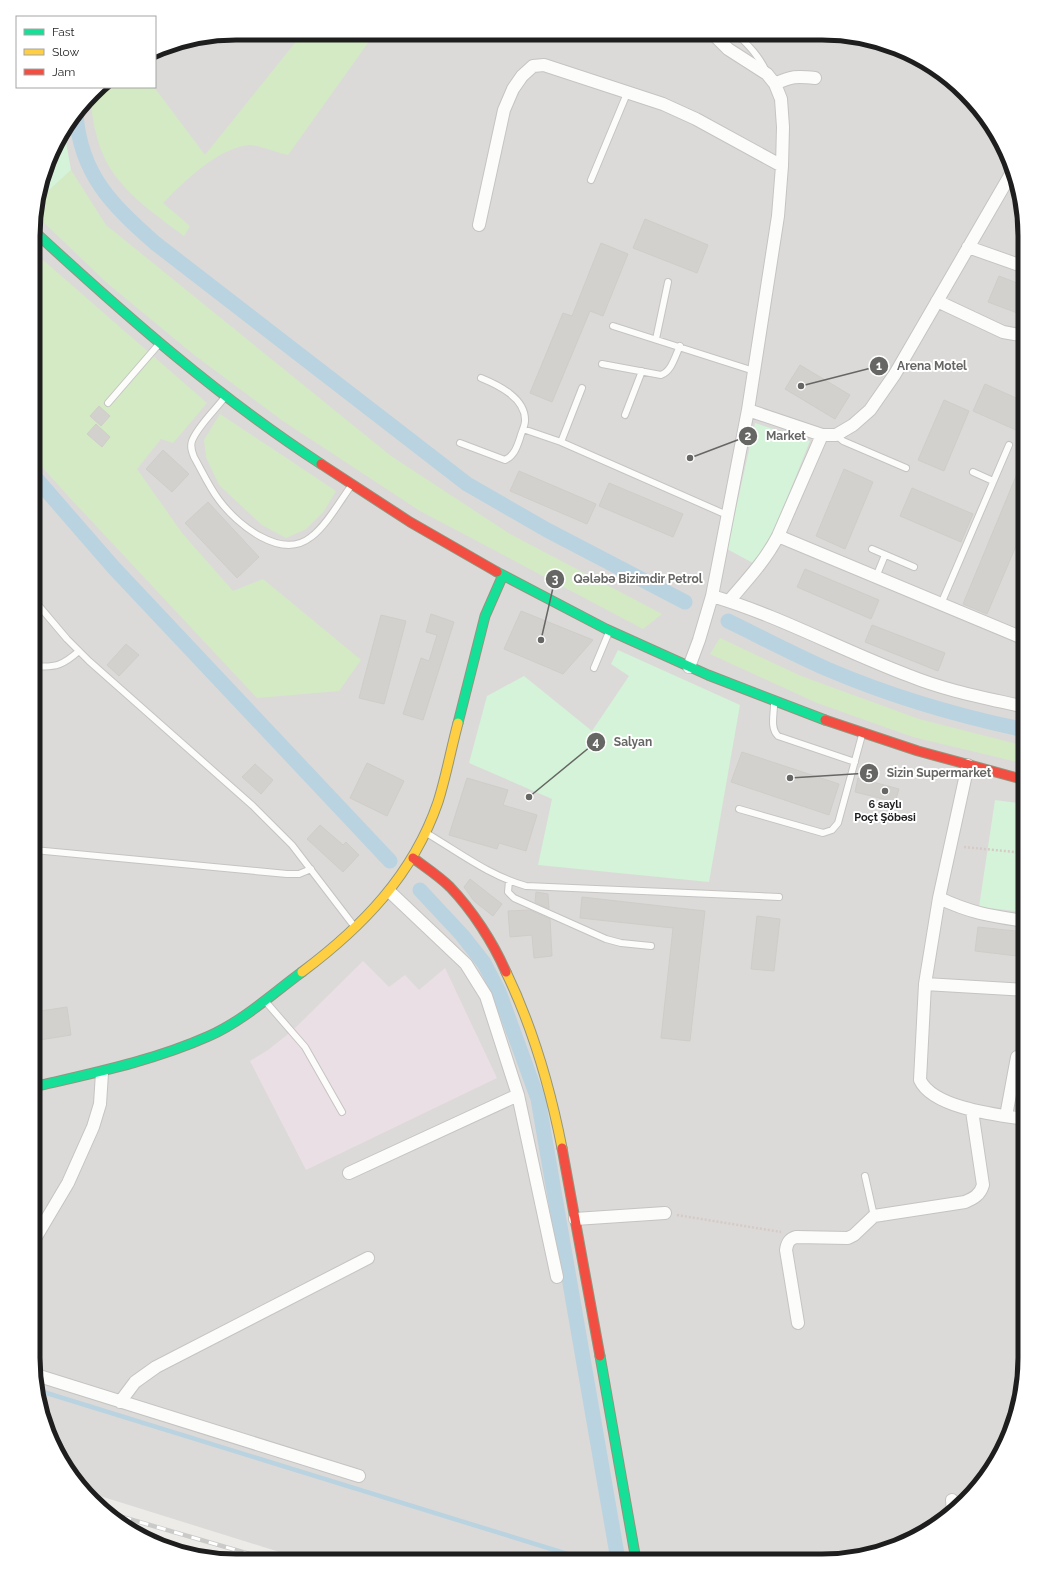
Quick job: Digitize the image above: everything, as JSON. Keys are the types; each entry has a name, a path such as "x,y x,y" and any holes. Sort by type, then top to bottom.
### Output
{"main road":[{"path":"40,237 87,280 160,343 226,396 352,485 418,526 503,575 609,631 689,667 774,701 863,734 1018,778"},
{"path":"40,1086 142,1062 196,1042 242,1017 313,964 355,928 390,892 413,858 426,832 447,770 485,616 503,575"},
{"path":"413,858 448,885 465,905 494,948 517,993 533,1033 550,1088 635,1554"}],"street":[{"path":"689,667 712,596 748,410 778,216 782,166 783,127 780,99 775,84 767,74 738,57 720,40"},
{"path":"479,225 504,110 513,89 522,76 533,66 544,65 628,91 663,104 696,119 782,166"},
{"path":"775,84 789,77 796,76 815,78"},
{"path":"748,410 822,435 836,435 853,425 870,410 895,374 1009,177"},
{"path":"968,247 1018,265"},
{"path":"937,301 1003,332 1018,335"},
{"path":"729,601 759,567 778,536 822,435"},
{"path":"778,536 1018,636"},
{"path":"712,596 778,620 910,676 940,687 1018,705"},
{"path":"968,765 939,898 925,984 920,1080 923,1088 931,1094 972,1111 1018,1118"},
{"path":"390,892 453,950 466,964 486,996 518,1096 557,1277"},
{"path":"939,898 967,911 1018,920"},
{"path":"925,984 1018,990"},
{"path":"1006,1116 1017,1057"},
{"path":"40,1230 68,1183 90,1133 100,1104 102,1072"},
{"path":"349,1173 518,1096"},
{"path":"798,1323 786,1250 787,1243 791,1239 848,1238 854,1235 874,1216 965,1202 974,1198 981,1191 983,1185 972,1111"},
{"path":"575,1219 665,1213"},
{"path":"120,1402 135,1382 156,1367 368,1258"},
{"path":"41,1377 359,1476"}],"lane":[{"path":"743,40 761,60 767,74"},
{"path":"591,180 628,91"},
{"path":"656,339 668,282"},
{"path":"613,326 680,346 754,371"},
{"path":"108,403 160,343"},
{"path":"602,364 661,375 666,373 680,346"},
{"path":"624,415 642,371"},
{"path":"460,444 505,460 510,458 516,450 523,429 525,421 519,403 506,390 481,378"},
{"path":"561,442 582,388"},
{"path":"226,396 196,435 192,442 192,450 194,457 218,499 248,528 269,542 284,546 299,545 312,537 352,485"},
{"path":"523,429 561,442 728,515"},
{"path":"836,435 844,441 906,468"},
{"path":"941,604 1009,445"},
{"path":"973,472 994,481"},
{"path":"872,549 914,567"},
{"path":"876,577 885,555"},
{"path":"40,607 79,651 253,806 292,845 355,928"},
{"path":"594,668 609,631"},
{"path":"40,666 56,666 68,661 79,651"},
{"path":"774,701 773,727 774,732 778,736 855,762"},
{"path":"739,810 823,833 832,830 838,823 863,734"},
{"path":"426,832 494,874 508,881 526,886 779,897"},
{"path":"40,851 287,874 300,874 311,870"},
{"path":"508,881 508,892 514,898 606,939 621,943 651,946"},
{"path":"265,1001 305,1047 342,1112"},
{"path":"865,1176 874,1216"}],"path":[{"path":"950,845 1018,852"},
{"path":"665,1213 760,1227 779,1231 791,1239"}],"shaded area":[{"path":"223,40 835,40 885,50 909,60 941,80 961,97 978,117 998,149 1008,173 1018,223 1018,1371 1008,1421 992,1456 978,1477 961,1497 941,1514 909,1534 885,1544 861,1550 835,1554 286,1554 95,1494 80,1477 60,1445 50,1421 44,1397 40,1371 40,223 50,173 60,149 73,127 97,97 108,88 156,88 156,57 173,50"},
{"path":"363,961 389,987 405,975 419,990 445,968 497,1078 306,1170 250,1061 268,1050 292,1031"}],"green space":[{"path":"297,40 370,40 288,155 257,146 249,145 237,147 225,152 202,167 163,203 190,226 184,236 131,194 110,168 102,153 97,137 91,105 97,97 108,88 155,88 205,155"},
{"path":"66,139 71,170 45,194 50,173"},
{"path":"71,170 106,225 391,456 510,534 662,614 643,629 420,511 283,421 193,354 107,283 41,219 45,194"},
{"path":"43,260 207,403 173,443 161,439 137,469 182,533 233,591 263,579 361,660 339,691 257,698 40,465 40,263"},
{"path":"220,414 336,491 324,511 306,529 286,538 262,525 219,485 206,457 204,440"},
{"path":"755,423 810,441 773,533 753,563 727,549"},
{"path":"720,638 801,676 919,719 1018,744 1018,762 913,737 817,703 710,654"},
{"path":"618,650 740,705 709,882 538,865 552,799 469,763 487,696 524,676 592,731 629,676 611,664"},
{"path":"995,800 1018,803 1018,911 979,907"}],"building":[{"path":"645,219 708,245 697,273 633,248"},
{"path":"601,243 628,254 603,316 590,311 552,402 530,393 563,313 572,316"},
{"path":"999,276 1018,283 1018,313 988,302"},
{"path":"800,365 850,395 835,419 785,389"},
{"path":"985,384 1018,399 1018,431 973,411"},
{"path":"944,400 969,411 944,471 918,460"},
{"path":"99,406 110,416 101,426 90,416"},
{"path":"96,424 110,437 102,447 87,434"},
{"path":"163,450 189,474 172,492 146,469"},
{"path":"844,469 873,482 845,549 816,536"},
{"path":"519,471 596,504 587,524 510,491"},
{"path":"1018,471 1018,541 987,614 963,604"},
{"path":"609,483 683,514 673,537 599,506"},
{"path":"912,488 973,514 961,542 900,516"},
{"path":"208,502 259,557 237,578 185,523"},
{"path":"805,569 879,600 871,619 797,587"},
{"path":"521,611 593,640 563,674 504,649"},
{"path":"431,614 454,622 423,720 403,714 421,658 429,661 437,635 426,632"},
{"path":"381,615 406,621 384,704 359,698"},
{"path":"872,625 945,653 938,671 865,642"},
{"path":"126,644 139,655 119,676 107,665"},
{"path":"742,752 839,784 829,815 731,782"},
{"path":"367,763 404,781 387,816 350,798"},
{"path":"255,764 273,780 261,794 242,777"},
{"path":"467,778 508,790 503,805 537,815 526,851 499,843 497,849 449,835"},
{"path":"858,778 899,789 895,802 855,792"},
{"path":"320,825 343,845 346,842 359,855 343,872 307,839"},
{"path":"470,879 502,904 493,916 474,901 464,887"},
{"path":"536,892 548,894 549,909 535,902"},
{"path":"582,897 705,911 690,1041 661,1038 673,928 580,918"},
{"path":"530,910 550,919 552,956 534,958 532,935 510,937 508,911"},
{"path":"757,916 780,919 774,971 751,969"},
{"path":"978,927 1018,931 1018,956 975,951"},
{"path":"67,1007 71,1035 40,1040 40,1011"}],"waterway":[{"path":"77,121 84,155 101,187 112,202 155,243 467,484 547,530 685,602"},
{"path":"40,483 114,568 390,861"},
{"path":"728,621 827,669 875,688 950,712 1018,728"},
{"path":"420,890 462,935 484,963 499,992 538,1099 617,1554"},
{"path":"43,1392 568,1554"}],"railway":[{"path":"121,1517 250,1554"}],"traffic: fast":[{"path":"40,237 103,294 173,354 246,411 321,464"},
{"path":"497,572 606,629 708,675 825,720"},
{"path":"458,723 485,616 503,575"},
{"path":"40,1085 166,1053 209,1036 234,1023 302,972"},
{"path":"600,1356 635,1554"}],"traffic: slow":[{"path":"302,972 324,955 365,918 400,876 415,853 438,802 458,723"},
{"path":"506,972 516,993 540,1058 562,1148"}],"traffic: jam":[{"path":"321,464 410,522 497,572"},
{"path":"825,720 918,751 1018,778"},
{"path":"413,858 437,875 458,896 474,916 488,938 506,972"},
{"path":"562,1148 600,1356"}],"place":[{"name":"Arena Motel","path":"801,386"},
{"name":"Market","path":"690,458"},
{"name":"Qələbə Bizimdir Petrol","path":"541,640"},
{"name":"Sizin Supermarket","path":"790,778"},
{"name":"6 saylı Poçt Şöbəsi","path":"885,791"},
{"name":"Salyan","path":"529,797"}]}
